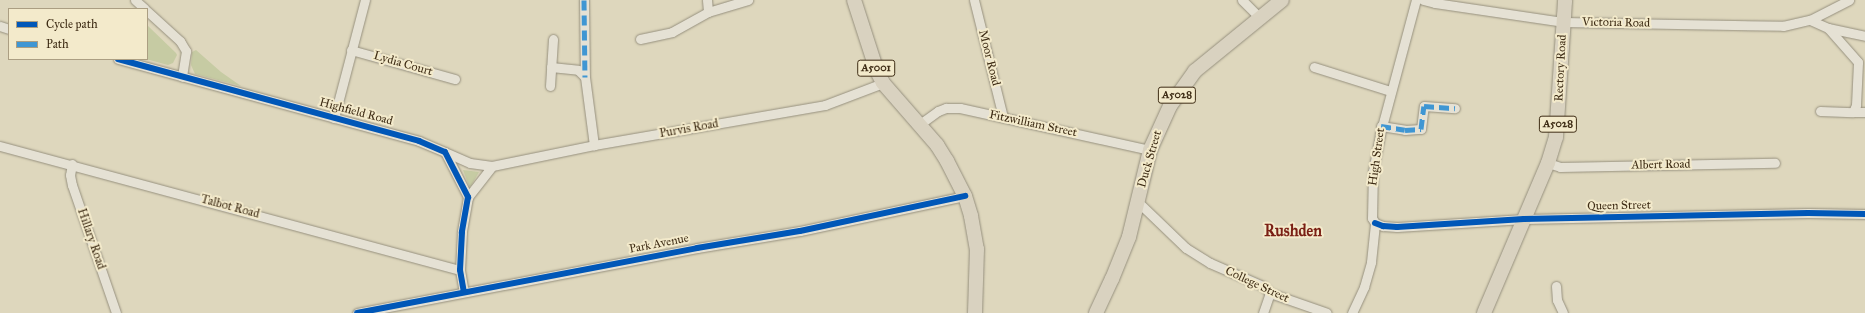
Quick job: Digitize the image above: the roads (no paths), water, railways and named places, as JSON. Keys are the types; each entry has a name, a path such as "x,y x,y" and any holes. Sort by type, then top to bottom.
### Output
{"main road":[{"name":"A5001","path":"854,0 877,71 883,83 892,95 920,124 947,161 965,196 971,216 977,250 975,313"},
{"name":"Duck Street","path":"1096,313 1122,257 1132,229 1150,150 1163,117 1190,76 1282,0"},
{"name":"Rectory Road","path":"1484,313 1548,163 1556,137 1558,125 1565,0"}],"street":[{"path":"136,0 144,8"},
{"path":"334,118 365,0"},
{"path":"584,0 585,77 594,145"},
{"path":"707,0 708,12"},
{"path":"640,39 672,32 708,12 748,0"},
{"path":"1242,0 1260,18"},
{"name":"High Street","path":"1352,313 1364,287 1371,262 1375,223 1372,218 1373,171 1381,126 1416,0"},
{"name":"Victoria Road","path":"1423,0 1564,22 1784,26 1810,20 1849,0"},
{"name":"Moor Road","path":"977,2 1003,117"},
{"path":"148,12 180,41 186,51 182,77"},
{"path":"1810,20 1828,28 1865,36"},
{"path":"1828,28 1858,62 1856,105 1853,112"},
{"path":"550,86 553,39"},
{"name":"Lydia Court","path":"352,50 455,79"},
{"name":"Highfield Road","path":"122,60 419,141 445,152"},
{"path":"551,67 578,70 585,77"},
{"path":"1314,67 1390,91"},
{"name":"Purvis Road","path":"445,152 470,162 492,166 594,145 825,105 883,83"},
{"path":"1381,126 1405,130 1421,129 1424,106 1455,108"},
{"name":"Fitzwilliam Street","path":"920,124 928,117 946,108 960,108 1150,150"},
{"path":"1820,112 1865,112"},
{"name":"Talbot Road","path":"0,146 72,164 460,270"},
{"path":"445,152 468,197"},
{"name":"Albert Road","path":"1548,163 1560,167 1775,164"},
{"name":"Hillary Road","path":"72,164 70,175 72,185 116,313"},
{"path":"464,292 460,270 462,232 468,197 492,166"},
{"name":"Park Avenue","path":"357,313 697,248 800,231 965,196"},
{"name":"College Street","path":"1138,202 1186,248 1210,263 1263,286 1270,293 1327,313"},
{"name":"Queen Street","path":"1375,223 1383,226 1397,227 1524,219 1808,213 1865,214"},
{"path":"1556,286 1557,300 1563,313"},
{"path":"1263,313 1270,293"}],"district":[{"name":"Rushden","path":"1293,231"}]}
